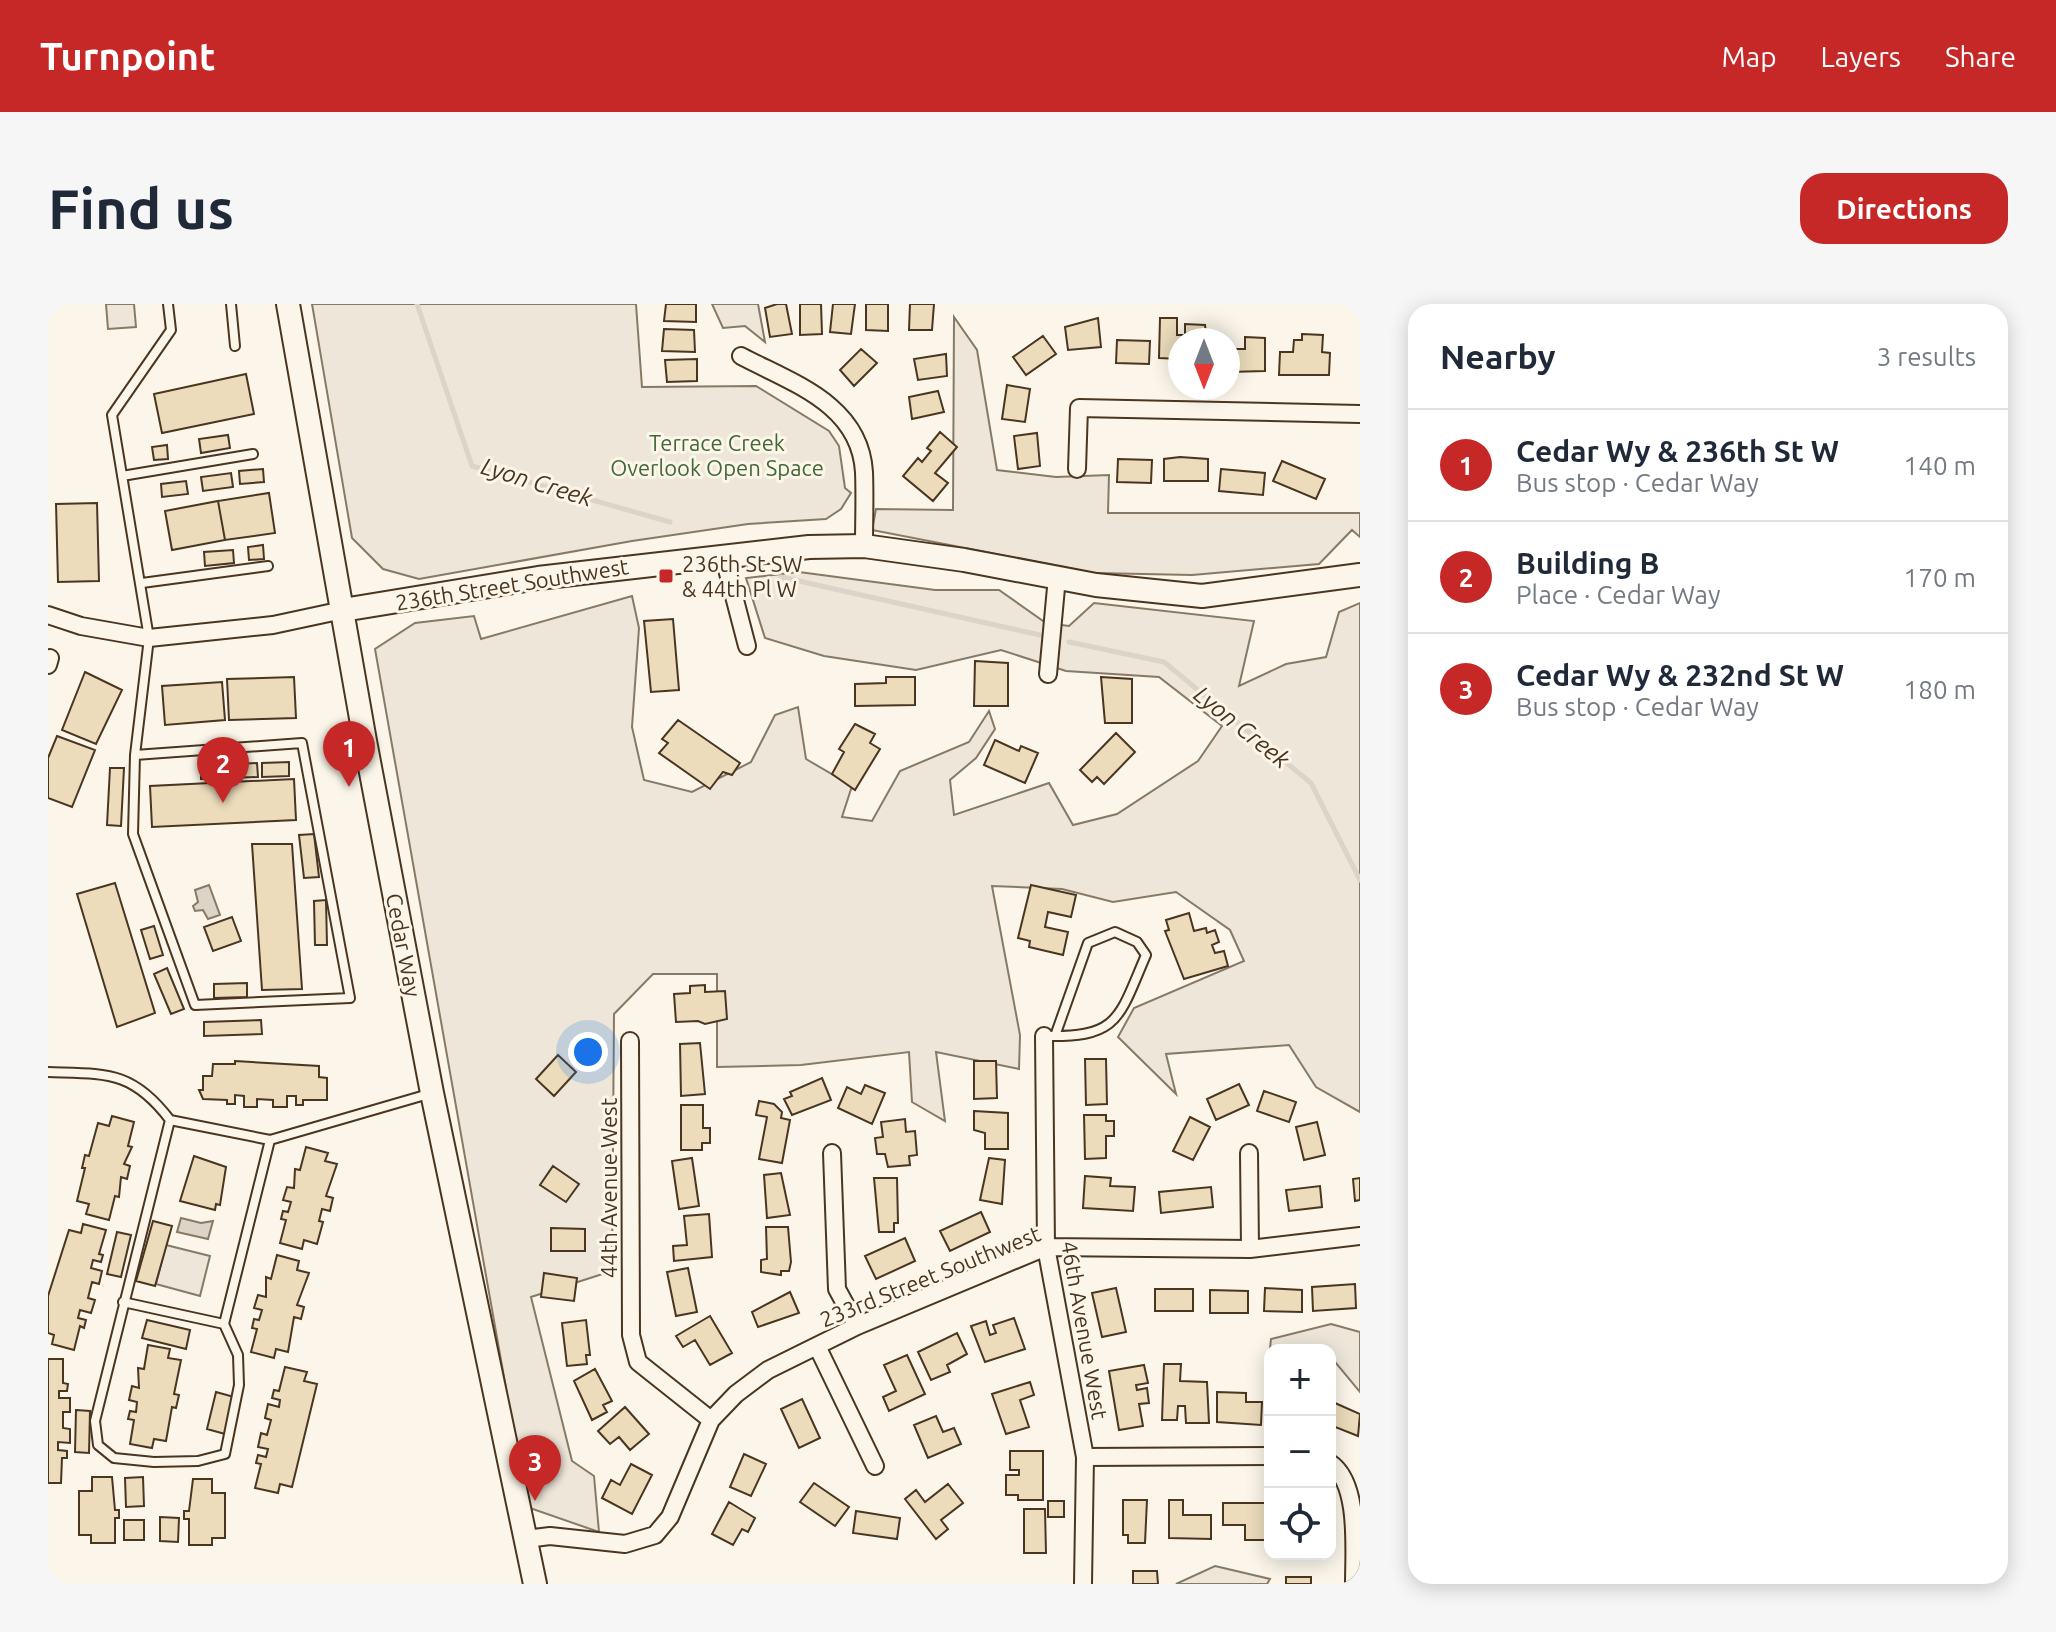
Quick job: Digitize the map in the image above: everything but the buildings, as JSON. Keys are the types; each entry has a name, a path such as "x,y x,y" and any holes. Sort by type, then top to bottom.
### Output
{"main road":[{"name":"Cedar Way","path":"288,304 432,1093 535,1584"},
{"name":"236th Street Southwest","path":"343,610 538,578 723,554 864,546 1148,593 1202,596 1360,575"}],"street":[{"path":"741,356 830,404 849,422 864,469 864,546"},
{"path":"1077,469 1079,408 1360,414"},
{"path":"723,554 747,646"},
{"path":"1048,674 1057,577"},
{"name":"236th Street Southwest","path":"48,615 81,626 149,638 273,625 343,610"},
{"name":"46th Avenue West","path":"1050,1036 1046,1247 1085,1457 1083,1584"},
{"name":"44th Avenue West","path":"630,1041 631,1335 638,1362 711,1420"},
{"path":"832,1153 837,1289 857,1326"},
{"path":"1249,1153 1250,1249"},
{"name":"233rd Street Southwest","path":"711,1420 736,1394 768,1370 857,1326 1046,1247 1250,1249 1360,1236"},
{"path":"817,1346 875,1466"},
{"path":"526,1539 550,1536 625,1544 655,1535 670,1517 711,1420"},
{"path":"1085,1457 1264,1456"},
{"path":"1336,1467 1350,1486 1354,1507 1354,1584"}],"lane":[{"path":"135,755 302,743 350,998 195,1005 133,834 135,755 149,638 112,415 171,330 168,304"},
{"path":"231,304 235,346"},
{"path":"122,476 253,454"},
{"path":"142,583 268,566"},
{"path":"1115,932 1137,942 1146,955 1119,1017 1101,1030 1081,1036 1050,1036 1088,943 1115,932"},
{"path":"48,1072 112,1074 151,1095 170,1120 270,1140 432,1093"},
{"path":"170,1120 95,1421 98,1445 114,1458 198,1461 225,1454 239,1385 238,1355 224,1324 270,1140"},
{"path":"123,1302 224,1324"}],"green space":[{"path":"106,304 134,304 136,327 108,329"},
{"name":"Terrace Creek Overlook Open Space","path":"312,304 636,304 642,387 756,386 829,431 839,446 845,488 851,493 841,509 826,519 748,524 632,541 419,579 383,569 352,538"},
{"path":"712,304 758,304 765,342 745,326 723,328"},
{"path":"954,317 977,350 997,470 1056,477 1109,475 1108,513 1360,513 1360,537 1352,530 1319,564 1192,575 1094,573 872,530 876,509 953,510"},
{"path":"799,572 935,590 999,590 1046,623 1069,626 1094,603 1254,621 1239,686 1286,664 1326,657 1339,612 1360,603 1360,1112 1316,1087 1289,1045 1166,1054 1176,1094 1118,1037 1134,1008 1244,961 1230,930 1176,892 1113,902 1062,889 992,886 1020,1035 1019,1069 936,1052 945,1121 912,1102 909,1052 801,1065 717,1067 717,974 653,974 614,1014 612,1271 531,1297 572,1461 594,1476 599,1532 527,1507 375,649 415,623 474,616 481,639 632,596 639,628 632,727 644,780 692,792 751,762 775,715 798,707 806,759 852,786 842,817 872,821 900,771 969,742 989,711 995,729 976,758 950,780 954,815 1049,783 1073,825 1117,814 1198,761 1222,726 1159,677 1066,671 1001,650 916,670 824,656 765,638 746,578"},
{"path":"166,1245 210,1256 200,1296 156,1284"},
{"path":"1331,1324 1360,1332 1360,1392 1336,1363 1336,1344 1270,1344 1271,1339"},
{"path":"1215,1566 1270,1579 1267,1584 1176,1584"}],"shaded area":[{"path":"209,885 220,915 208,919 203,910 195,911 193,906 198,902 195,890"},
{"path":"181,1218 201,1223 213,1221 208,1239 177,1232"}],"waterway":[{"name":"Lyon Creek","path":"417,304 472,466 670,522"},
{"name":"Lyon Creek","path":"781,577 1040,635"},
{"name":"Lyon Creek","path":"1069,642 1164,662 1311,783 1360,880"}],"place":[{"name":"236th St SW & 44th Pl W","path":"666,576"},
{"name":"Cedar Wy & 236th St W","path":"349,787"},
{"name":"Building B","path":"223,803"},
{"name":"Cedar Wy & 232nd St W","path":"535,1501"}]}
